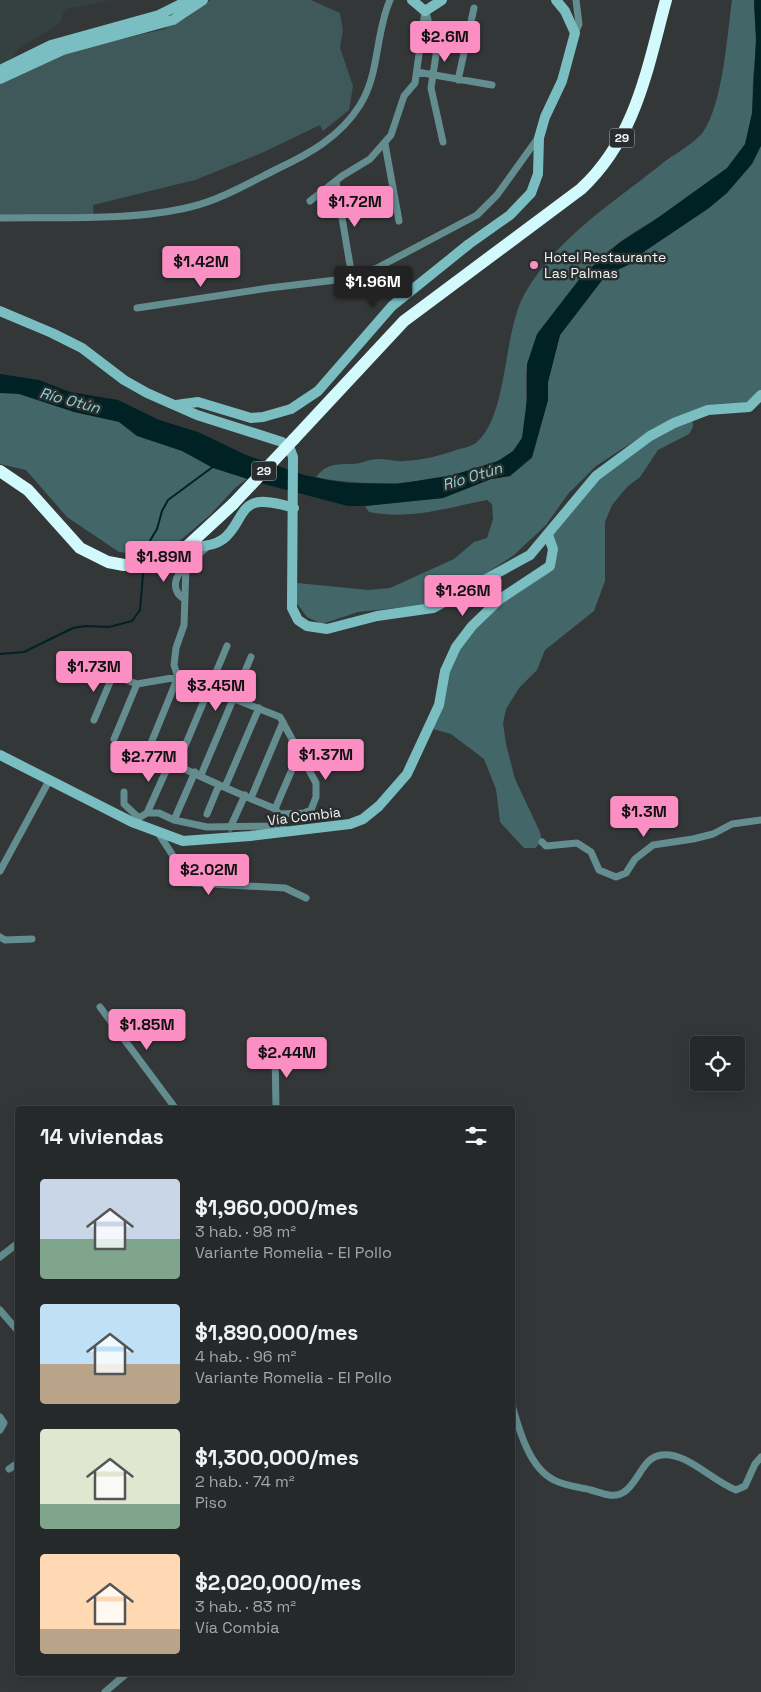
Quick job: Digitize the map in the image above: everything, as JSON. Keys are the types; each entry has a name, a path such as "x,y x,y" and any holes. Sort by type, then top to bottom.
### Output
{"highway":[{"name":"29","path":"0,471 28,490 80,548 108,562 124,565 149,564 172,557 189,546 233,504 404,321 581,189 595,176 616,149 633,115 666,0"}],"main road":[{"path":"0,70 51,45 159,15 190,0"},
{"path":"0,79 63,50 173,20 203,0"},
{"path":"412,0 425,11 442,0"},
{"path":"175,405 198,402 251,418 291,409 318,391 392,306 469,244 510,215 526,200 531,193 538,174 539,138 545,117 562,81 575,33 556,0"},
{"path":"0,312 52,333 82,348 124,380 175,405 197,415 282,442 290,449 294,467 292,608 298,620 316,629 338,628 377,616 433,608 530,554 596,476 650,436 674,423 708,410 749,407 761,395"},
{"path":"189,546 207,547 217,543 230,534 244,510 250,504 265,502 294,508"},
{"name":"Vía Combia","path":"0,755 157,831 189,842 285,829 350,824 363,819 391,796 407,774 439,705 445,671 456,647 472,626 500,599 550,566 553,549 548,535"}],"street":[{"path":"0,218 120,216 188,208 242,186 311,152 340,129 365,95 374,72 382,25 390,0"},
{"path":"575,33 579,24 576,0"},
{"path":"458,80 474,8"},
{"path":"310,201 347,173 364,164 385,144 395,126 404,96 415,83 425,11"},
{"path":"425,11 429,24 439,34 431,75 431,88 443,142"},
{"path":"417,72 492,85"},
{"path":"137,308 352,277 377,268 477,215 497,195 539,138"},
{"path":"385,144 400,222"},
{"path":"336,182 352,277"},
{"path":"94,720 113,676 137,684 178,677 280,717 316,784 316,797 311,810 304,813 277,811 248,796 170,762 152,752 149,745 178,677 174,665 176,648 184,625 186,566 207,547"},
{"path":"178,765 227,646"},
{"path":"174,820 234,699 251,657"},
{"path":"114,739 137,684"},
{"path":"207,814 258,708"},
{"path":"230,828 248,796 283,722"},
{"path":"124,792 124,804 135,820 147,813 159,814 174,820 207,827 285,829 277,811 300,752"},
{"path":"147,813 170,762"},
{"path":"0,871 50,778"},
{"path":"542,842 546,846 553,847 577,843 591,852 599,870 616,876 626,873 636,859 653,845 713,834 732,824 761,820"},
{"path":"157,831 193,884 286,888 306,898"},
{"path":"0,937 5,940 32,939"},
{"path":"100,1007 174,1106"},
{"path":"275,1050 276,1106"},
{"path":"0,1257 15,1245"},
{"path":"0,1310 15,1328"},
{"path":"515,1413 534,1462 543,1473 555,1481 615,1496 626,1491 648,1461 661,1455 693,1462 710,1478 736,1490 745,1486 755,1464 761,1457"},
{"path":"0,1417 4,1423 0,1430"},
{"path":"9,1469 15,1465"},
{"path":"105,1692 124,1676"}],"shaded area":[{"path":"0,0 111,0 65,9 60,23 18,49 8,66 0,70"},
{"path":"210,0 311,0 340,13 343,30 340,48 353,86 349,110 323,131 320,125 264,152 195,180 93,205 94,216 0,218 0,83 64,53 164,29 186,18"},
{"path":"732,0 754,0 756,48 751,119 746,143 738,157 708,185 610,250 593,265 572,291 541,338 527,366 525,425 518,446 511,453 491,464 443,478 416,482 362,483 316,477 324,469 341,464 355,464 375,459 401,461 424,459 467,447 477,442 487,429 495,412 512,329 525,293 538,273 554,254 588,221 690,144 703,132 710,119 720,87"},
{"path":"761,129 761,392 755,402 690,412 654,428 596,466 568,494 546,525 514,555 482,576 426,605 358,612 322,624 307,617 295,601 297,583 368,590 390,588 454,559 474,542 487,538 493,519 492,504 487,500 428,512 400,515 369,512 365,506 443,498 491,479 510,476 532,458 548,400 548,382 560,335 606,275 628,265 645,251 709,208"},
{"path":"0,386 95,408 258,471 236,487 210,515 176,544 151,556 119,552 67,517 26,470 0,464"},
{"path":"692,416 693,427 689,434 658,450 640,477 627,487 612,505 605,522 605,581 594,611 545,650 537,670 519,688 506,709 503,723 515,779 540,832 542,842 535,848 524,848 500,822 496,789 484,759 451,734 429,728 445,671 472,626 550,566 548,535 618,459"}],"water":[{"name":"Río Otún","path":"754,0 761,0 761,146 752,164 727,193 709,208 645,251 628,265 606,275 560,335 548,382 548,400 532,457 510,476 491,479 443,498 348,506 260,483 213,468 182,451 137,436 119,422 74,412 19,394 0,393 0,374 39,380 70,392 118,400 159,420 198,432 246,455 304,475 347,483 397,484 453,475 498,461 513,451 522,438 527,399 527,364 537,334 581,277 619,243 652,222 727,168 745,144 752,113 756,40"}],"waterway":[{"path":"142,554 157,529 162,511 168,500 214,466"},
{"path":"0,654 24,652 73,628 85,626 109,627 132,621 140,610 143,574"}],"place":[{"name":"Hotel Restaurante Las Palmas","path":"534,265"}]}
